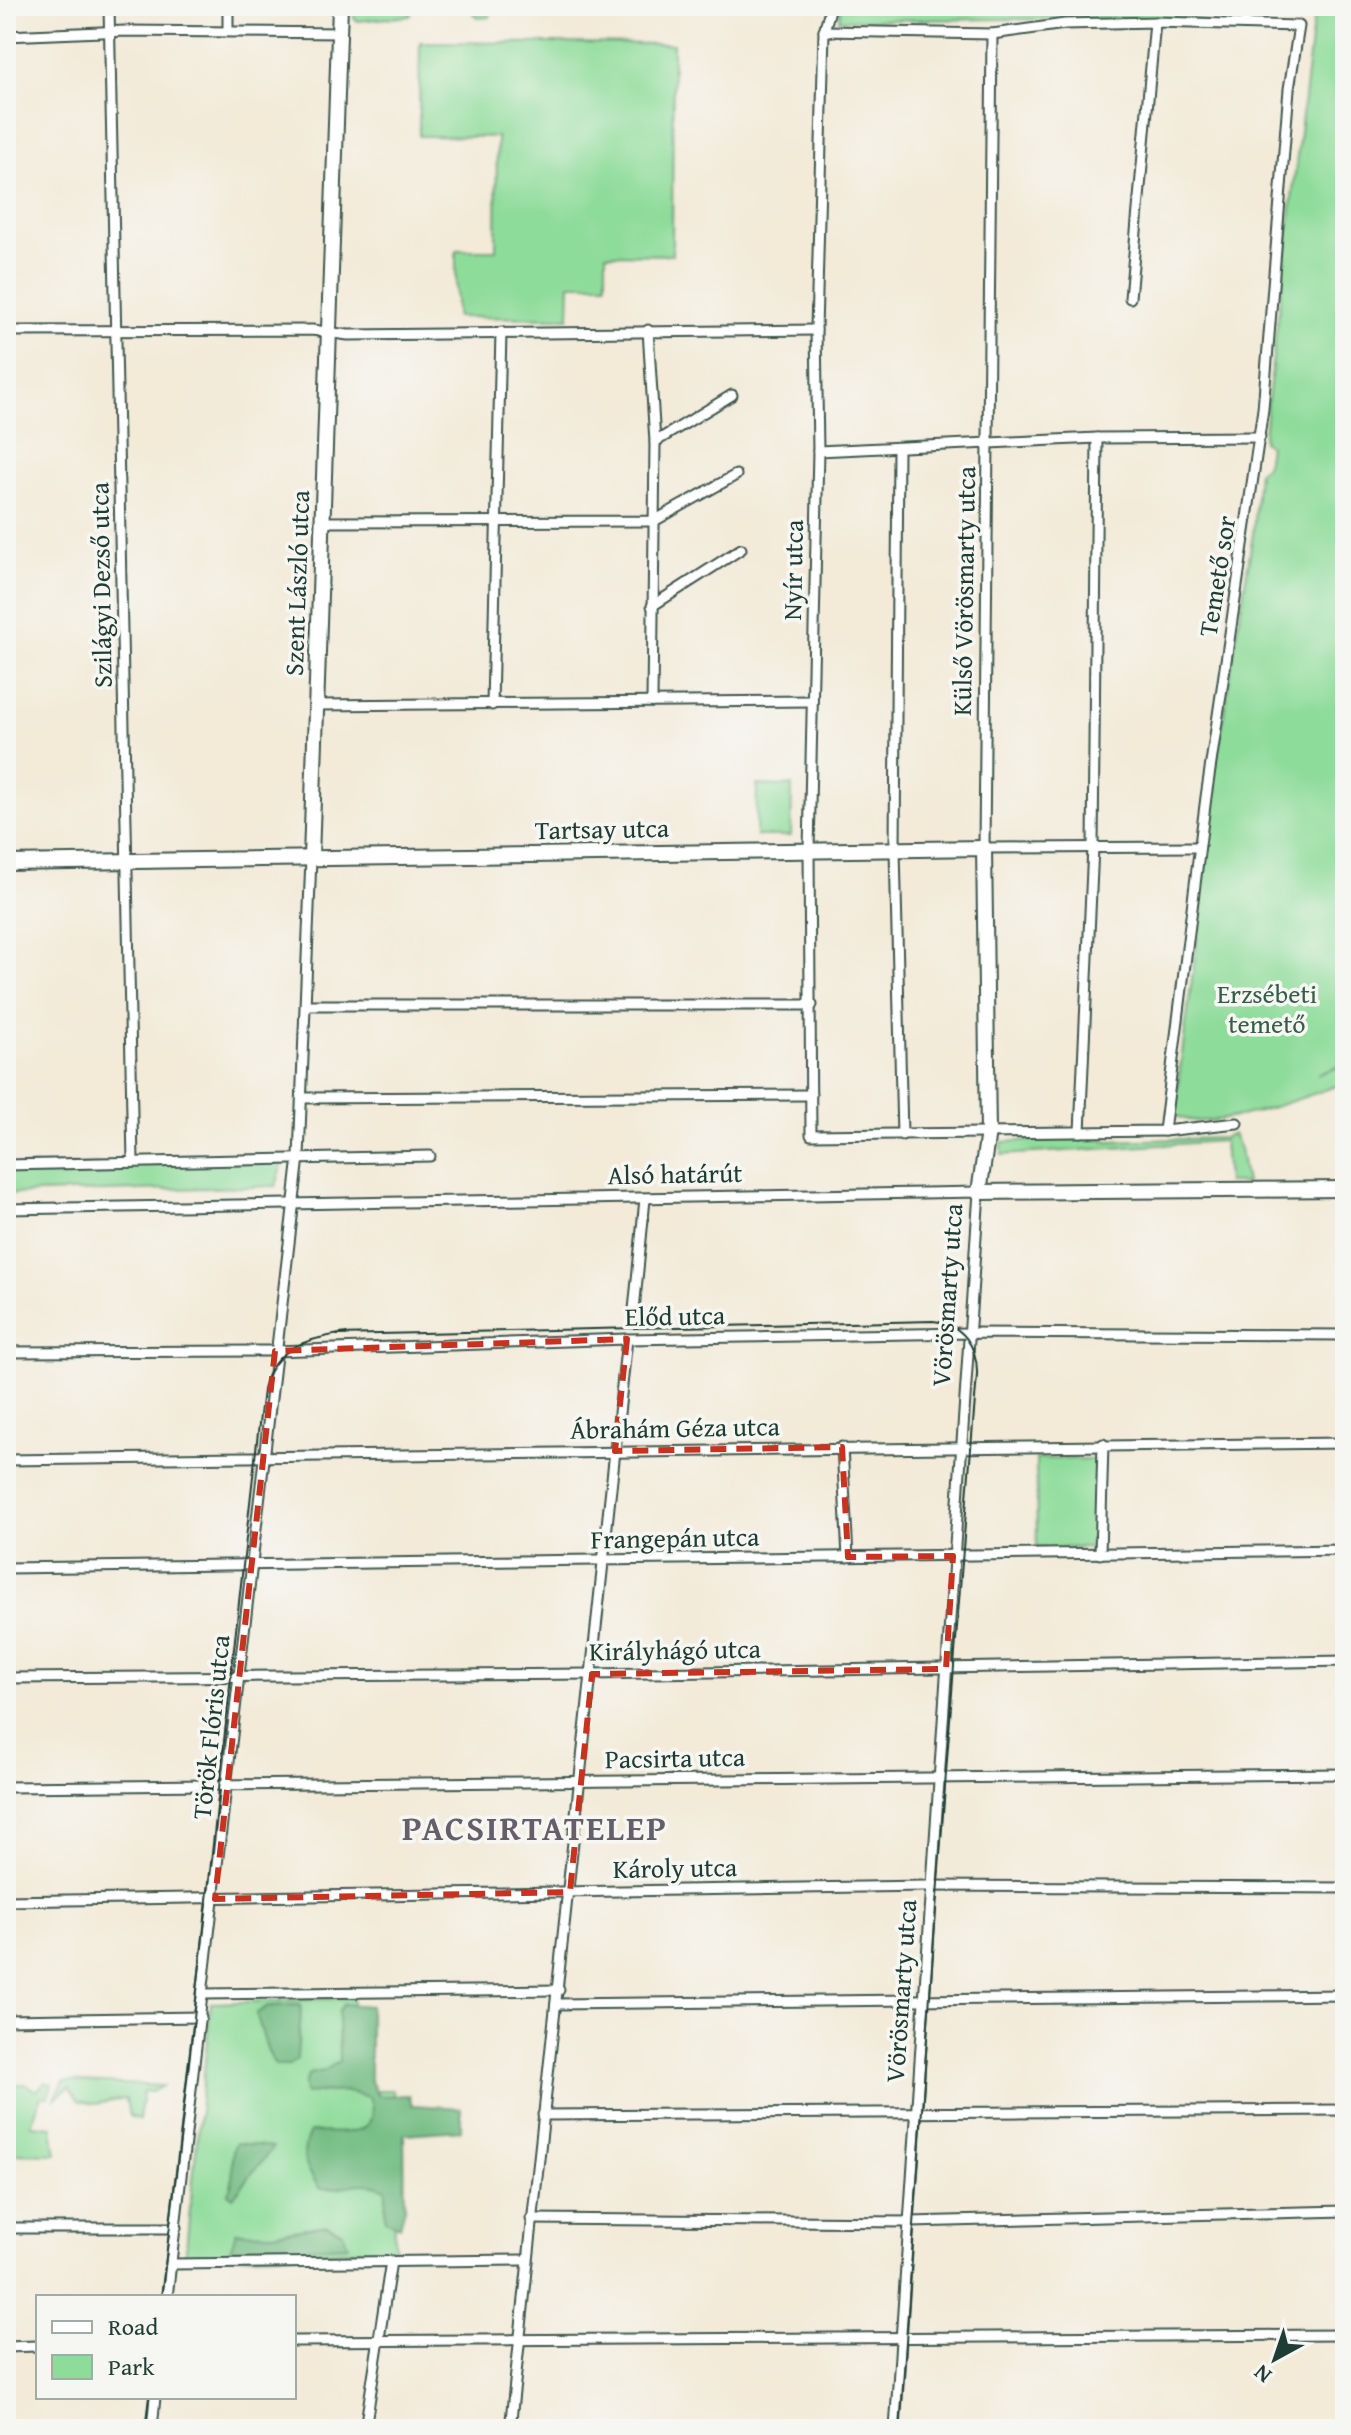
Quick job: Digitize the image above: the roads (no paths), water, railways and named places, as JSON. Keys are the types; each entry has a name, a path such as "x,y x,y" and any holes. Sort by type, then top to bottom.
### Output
{"street":[{"name":"Szilágyi Dezső utca","path":"109,6 133,1162"},
{"path":"228,6 228,31"},
{"name":"Szent László utca","path":"299,1160 340,6"},
{"name":"Nyír utca","path":"831,6 824,31 816,330 818,451 809,850 811,1135 902,1135"},
{"path":"824,31 992,34 1065,24 1155,22 1130,298"},
{"name":"Temető sor","path":"1155,22 1299,26 1289,89 1260,437 1199,847 1164,1131"},
{"path":"6,36 228,31 340,33"},
{"name":"Külső Vörösmarty utca","path":"986,1148 984,848 992,34"},
{"path":"648,330 655,442 652,702"},
{"path":"6,331 816,330"},
{"path":"492,705 501,332"},
{"path":"655,442 732,395"},
{"path":"818,451 1097,438 1260,437"},
{"path":"1080,1132 1093,847 1097,438"},
{"path":"898,448 895,850 902,1135 1164,1131 1237,1123"},
{"path":"323,522 654,521 736,475"},
{"path":"652,606 741,549"},
{"path":"317,705 812,701"},
{"name":"Tartsay utca","path":"6,863 1199,847"},
{"path":"306,1005 812,1005"},
{"path":"302,1098 811,1095"},
{"name":"Vörösmarty utca","path":"895,2429 953,1556 979,1192 986,1148"},
{"path":"6,1165 430,1156"},
{"name":"Török Flóris utca","path":"167,2295 215,1899 262,1457 299,1160"},
{"name":"Alsó határút","path":"6,1209 979,1192 1345,1189"},
{"path":"634,1310 645,1199"},
{"path":"6,1209 7,1352"},
{"name":"Előd utca","path":"7,1352 275,1351 627,1339 969,1333 1345,1335"},
{"path":"510,2429 627,1339"},
{"name":"Ábrahám Géza utca","path":"6,1460 1345,1443"},
{"path":"1100,1554 1103,1444"},
{"path":"842,1447 848,1557"},
{"name":"Frangepán utca","path":"6,1568 1345,1550"},
{"name":"Királyhágó utca","path":"6,1678 592,1674 1345,1661"},
{"name":"Pacsirta utca","path":"6,1787 1345,1774"},
{"name":"Károly utca","path":"6,1901 931,1886 1345,1888"},
{"path":"204,1994 559,1990"},
{"path":"557,2004 1345,1995"},
{"path":"6,2020 201,2017"},
{"path":"543,2115 1345,2110"},
{"path":"531,2219 910,2222 1345,2211"},
{"path":"6,2228 176,2228"},
{"path":"172,2264 526,2260"},
{"path":"365,2429 391,2261"},
{"path":"296,2341 1345,2335"},
{"path":"6,2347 36,2346"},
{"path":"152,2429 155,2399"}],"tram line":[{"path":"337,1335 933,1321 953,1327 971,1346 977,1375 900,2429"},
{"path":"161,2295 263,1390 275,1364 294,1347 347,1333"},
{"path":"145,2429 149,2399"}],"district":[{"name":"PACSIRTATELEP","path":"535,1828"}],"park label":[{"name":"Erzsébeti temető","path":"1267,1009"}]}
